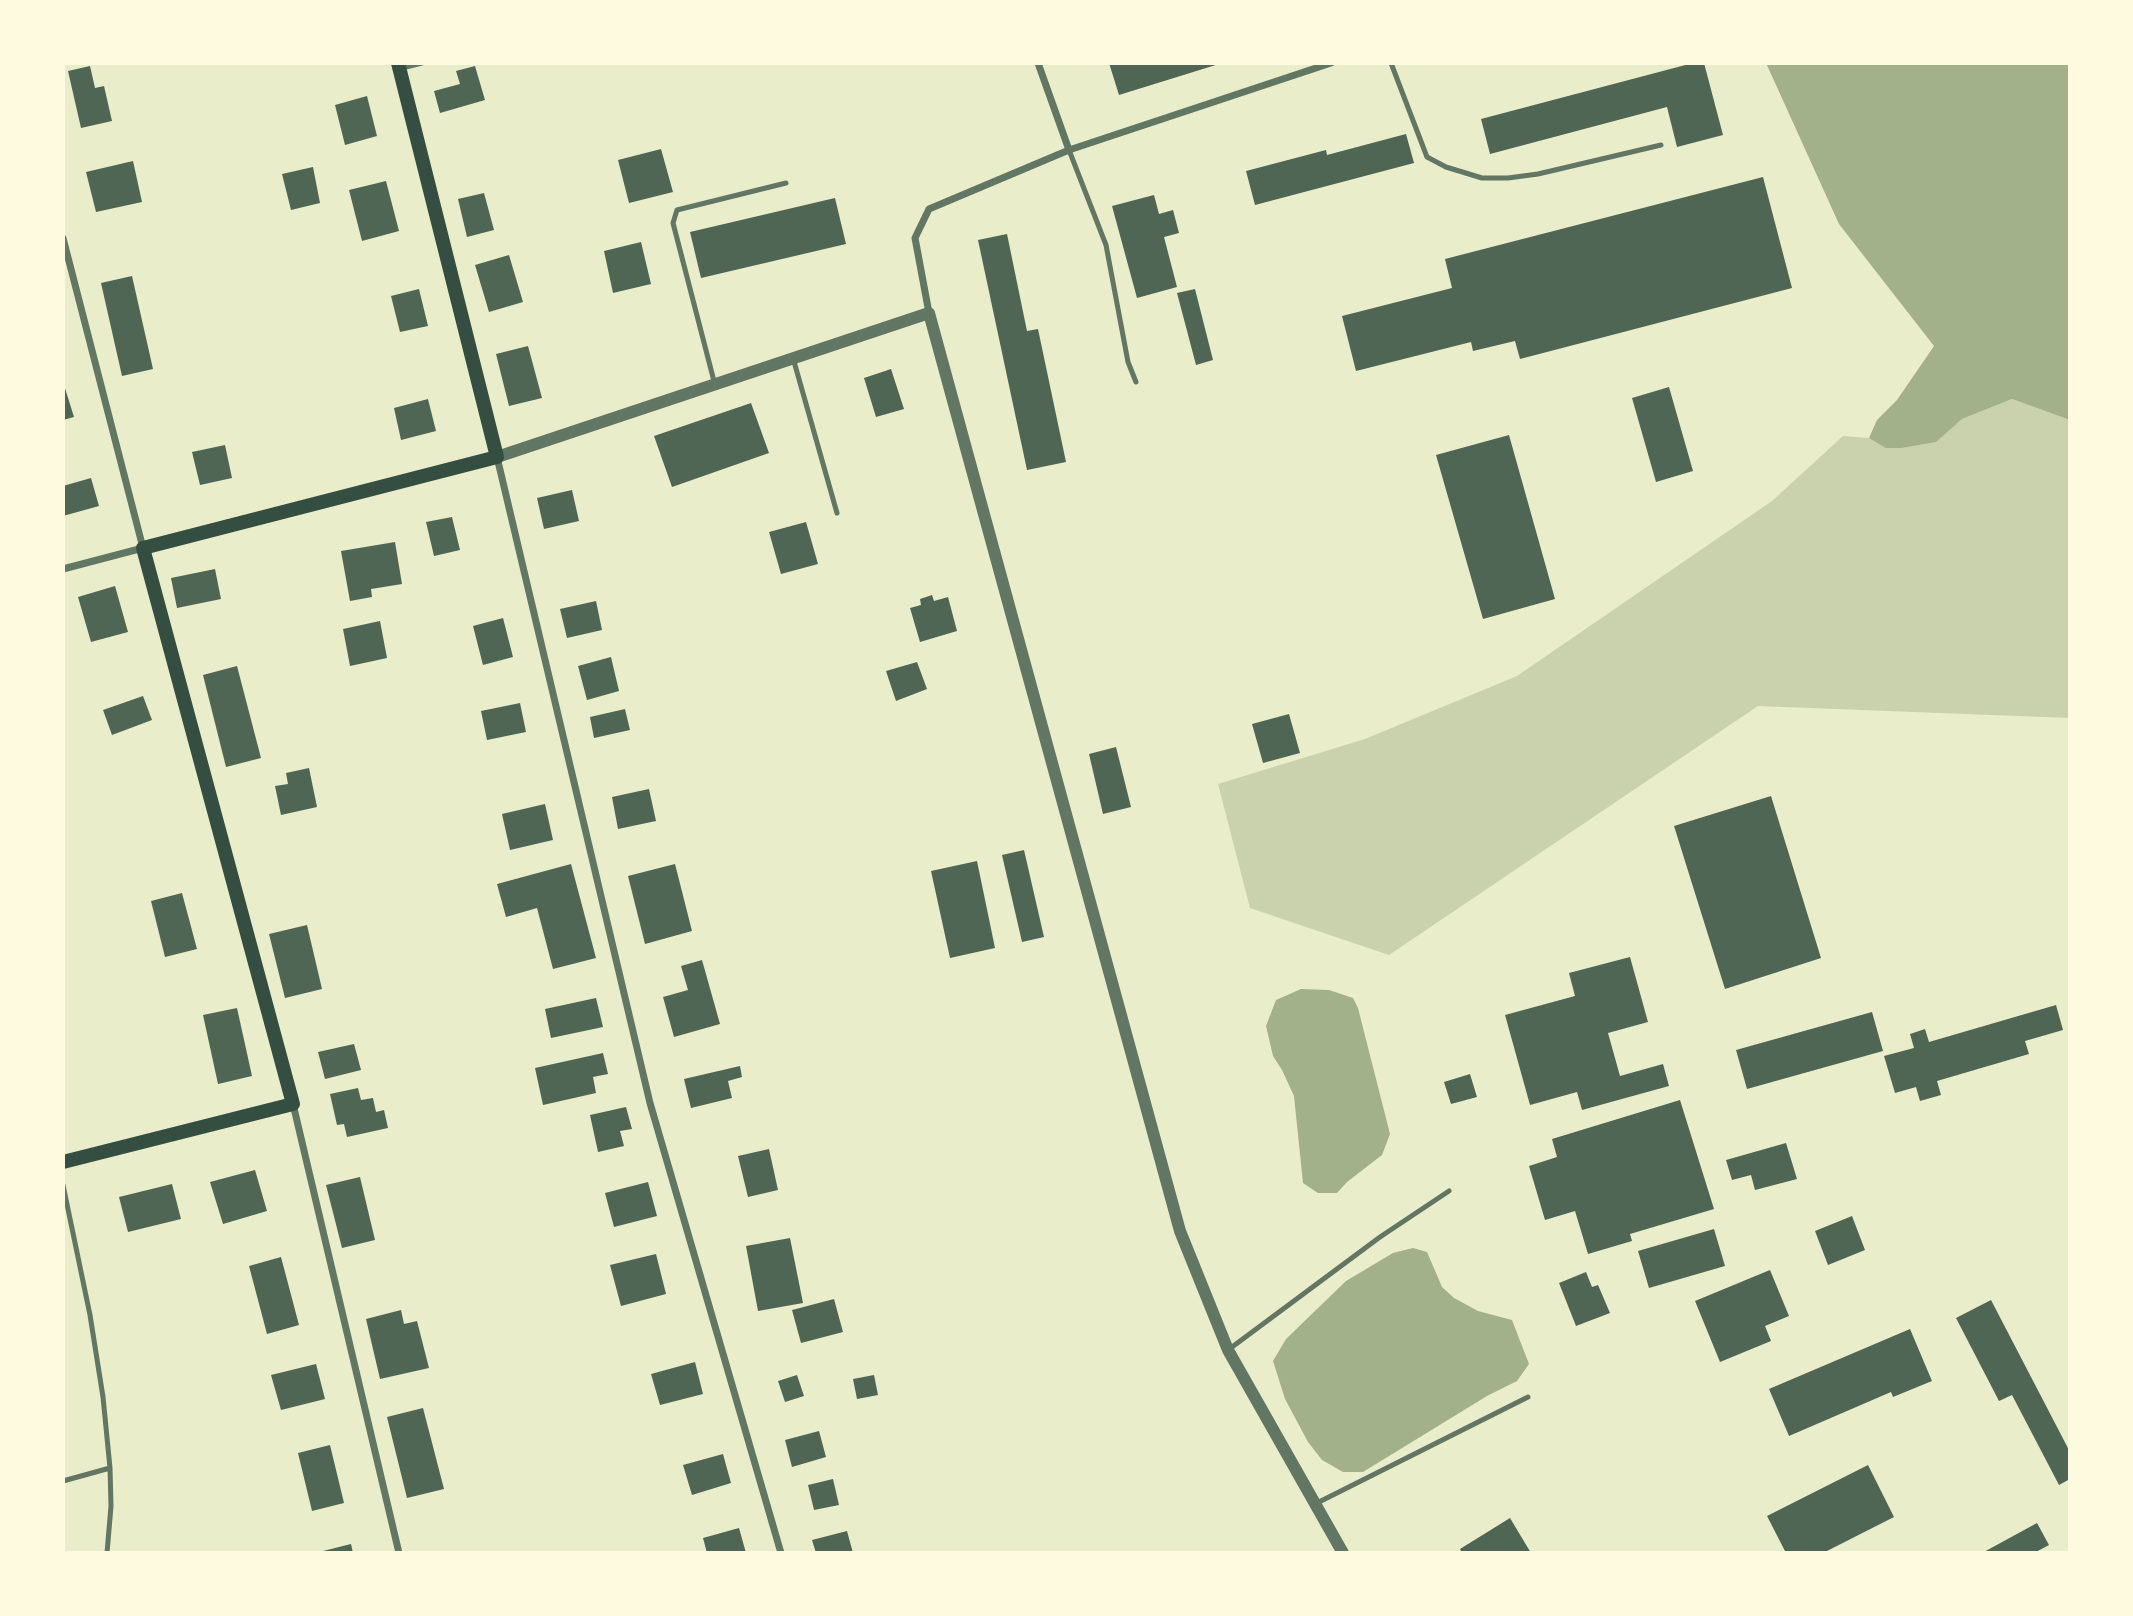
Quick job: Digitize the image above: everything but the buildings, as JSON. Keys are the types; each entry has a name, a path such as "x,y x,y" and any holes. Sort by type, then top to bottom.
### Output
{"main road":[{"path":"63,1162 293,1104 143,548 497,457 399,66"}],"street":[{"path":"1038,63 1069,150"},
{"path":"1331,63 1069,150 929,209 915,238 929,313 1180,1231 1228,1350 1343,1553"},
{"path":"63,238 143,548 63,569"},
{"path":"781,1553 650,1103 497,457 929,313"},
{"path":"293,1104 399,1553"}],"lane":[{"path":"399,66 422,63"},
{"path":"1391,63 1427,157 1446,167 1482,178 1538,174 1661,145"},
{"path":"1069,150 1106,245 1128,362 1136,382"},
{"path":"715,385 673,223 677,210 786,183"},
{"path":"793,358 837,513"},
{"path":"63,1185 90,1315 103,1397 110,1468 111,1518 107,1553"},
{"path":"1228,1350 1380,1237 1449,1191"},
{"path":"1315,1504 1528,1397"},
{"path":"63,1481 110,1468"}],"shaded area":[{"path":"1766,63 2070,63 2070,420 2012,399 1962,419 1936,442 1886,448 1869,438 1877,420 1897,400 1934,346 1839,224"},
{"path":"2012,399 2070,420 2070,718 1758,706 1389,955 1250,908 1218,784 1365,739 1517,676 1772,501 1843,436 1869,438 1902,448 1935,442 1962,419"},
{"path":"1301,989 1329,990 1353,998 1358,1008 1390,1134 1382,1155 1337,1193 1318,1193 1303,1183 1294,1096 1273,1056 1266,1026 1276,1000"},
{"path":"1413,1248 1427,1252 1442,1287 1454,1298 1478,1311 1512,1320 1529,1364 1517,1381 1487,1396 1363,1472 1343,1472 1322,1460 1308,1442 1285,1399 1273,1361 1286,1339 1346,1281 1393,1253"}]}
